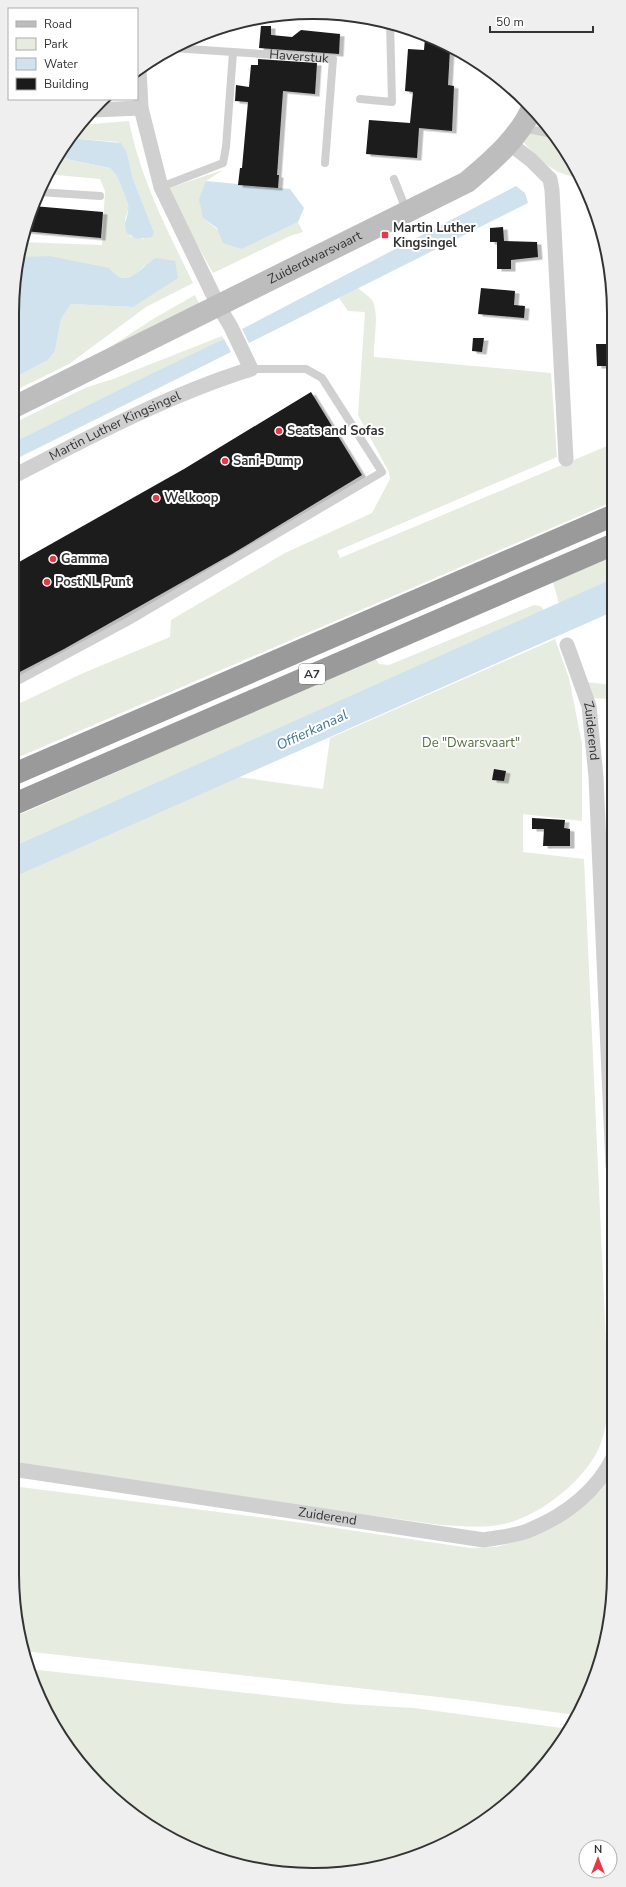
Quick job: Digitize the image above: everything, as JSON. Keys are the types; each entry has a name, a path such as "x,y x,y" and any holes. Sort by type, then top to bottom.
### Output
{"highway":[{"name":"A7","path":"19,772 607,518"},
{"name":"A7","path":"19,802 607,547"}],"street":[{"path":"139,76 141,108 161,187 218,306 231,327 251,370"},
{"path":"101,110 141,108"},
{"name":"Zuiderdwarsvaart","path":"218,306 467,182 492,162 515,135 529,113"},
{"path":"515,135 531,160 550,179 552,190 566,459"},
{"path":"19,405 218,306"},
{"name":"Martin Luther Kingsingel","path":"19,473 167,401 227,377 251,370"},
{"name":"Zuiderend","path":"567,645 589,706 596,777 606,846 607,892"},
{"name":"Zuiderend","path":"19,1470 484,1540 531,1530 576,1504 590,1491 607,1469"}],"lane":[{"path":"360,99 392,102 390,29"},
{"name":"Haverstuk","path":"183,49 333,59 326,163"},
{"path":"161,187 223,163 226,147 232,52"},
{"path":"515,135 546,134"},
{"path":"394,179 407,212"},
{"path":"45,192 100,196"},
{"path":"19,680 128,621 382,472 322,378 306,370 251,370"}],"green space":[{"path":"535,120 568,166 574,177 560,173 553,169 539,158 520,139"},
{"path":"129,121 140,164 164,224 193,283 146,307 69,364 19,389 19,375 48,360 55,351 61,319 71,304 133,307 145,265 135,275 125,278 25,258 28,242 102,245 105,191 100,179 53,175 64,157 110,168 117,176 128,204 129,208 125,219 130,236 143,239 154,232 133,179 127,153 118,142 77,139 88,124"},
{"path":"223,170 206,181 203,218 242,249 298,222 303,232 290,236 213,273 195,241 169,188"},
{"path":"358,288 371,298 376,312 374,357 551,373 557,457 337,551 340,558 607,446 607,504 19,757 19,704 81,674 170,637 171,620 285,553 372,513 390,479 389,472 358,415 365,312 348,311 339,298"},
{"path":"195,295 201,307 98,355 153,319"},
{"path":"222,336 224,339 19,440 19,421 85,388 113,379"},
{"path":"607,559 607,581 559,604 553,582"},
{"path":"534,605 540,606 544,610 19,844 19,815 375,658 379,664 389,665"},
{"name":"De \"Dwarsvaart\"","path":"555,639 569,678 582,744 582,821 523,814 523,852 584,859 607,1365 607,1420 598,1450 581,1475 569,1487 556,1498 528,1515 499,1525 477,1527 441,1525 19,1467 19,875 238,777 323,789 330,738"},
{"path":"586,682 607,684 607,699 591,698"},
{"path":"607,1483 607,1574 604,1612 597,1650 591,1669 585,1687 571,1715 465,1700 30,1652 29,1650 20,1593 19,1487 289,1521 470,1548 496,1547 526,1539 578,1510 598,1493"},
{"path":"35,1670 346,1704 414,1708 563,1728 534,1768 507,1795 460,1829 443,1838 408,1852 370,1862 332,1867 294,1867 237,1858 200,1846 166,1829 134,1807 105,1782 80,1753 58,1721 41,1687"}],"water":[{"path":"77,139 121,143 127,153 133,179 154,232 152,237 137,239 127,233 125,225 128,204 117,176 110,168 64,157"},
{"path":"206,181 290,189 304,208 298,222 242,249 223,243 217,228 203,218 199,199"},
{"path":"516,186 525,193 528,203 249,343 242,329"},
{"path":"49,256 109,268 115,275 122,278 127,278 133,275 156,258 175,261 178,278 133,307 71,304 61,319 55,351 48,360 19,375 20,294 26,257"},
{"path":"224,339 231,352 19,458 19,440"},
{"name":"Offierkanaal","path":"607,581 607,614 19,875 19,844"}],"building":[{"path":"261,26 271,26 271,35 292,37 301,30 340,34 339,54 259,48"},
{"path":"425,41 450,53 448,85 454,86 452,131 419,128 417,158 366,154 369,120 410,123 413,92 405,91 408,49 424,50"},
{"path":"258,59 317,63 315,94 283,91 277,175 279,175 278,188 238,185 240,168 242,168 248,102 235,101 236,85 249,87 251,65 258,65"},
{"path":"39,206 103,212 101,238 31,232"},
{"path":"503,227 504,241 537,242 538,257 511,260 511,269 497,269 497,242 490,242 490,228"},
{"path":"481,288 515,291 514,305 525,306 524,318 478,314"},
{"path":"473,338 484,338 482,352 472,351"},
{"path":"596,344 607,344 607,366 597,366"},
{"path":"311,392 362,475 232,554 64,649 19,672 19,562 184,469"},
{"path":"494,769 506,771 504,781 492,780"},
{"path":"532,818 565,820 564,828 570,829 570,846 543,846 544,829 532,829"}],"place":[{"name":"Martin Luther Kingsingel","path":"385,235"},
{"name":"Seats and Sofas","path":"279,431"},
{"name":"Sani-Dump","path":"225,461"},
{"name":"Welkoop","path":"156,498"},
{"name":"Gamma","path":"53,559"},
{"name":"PostNL Punt","path":"47,582"}]}
